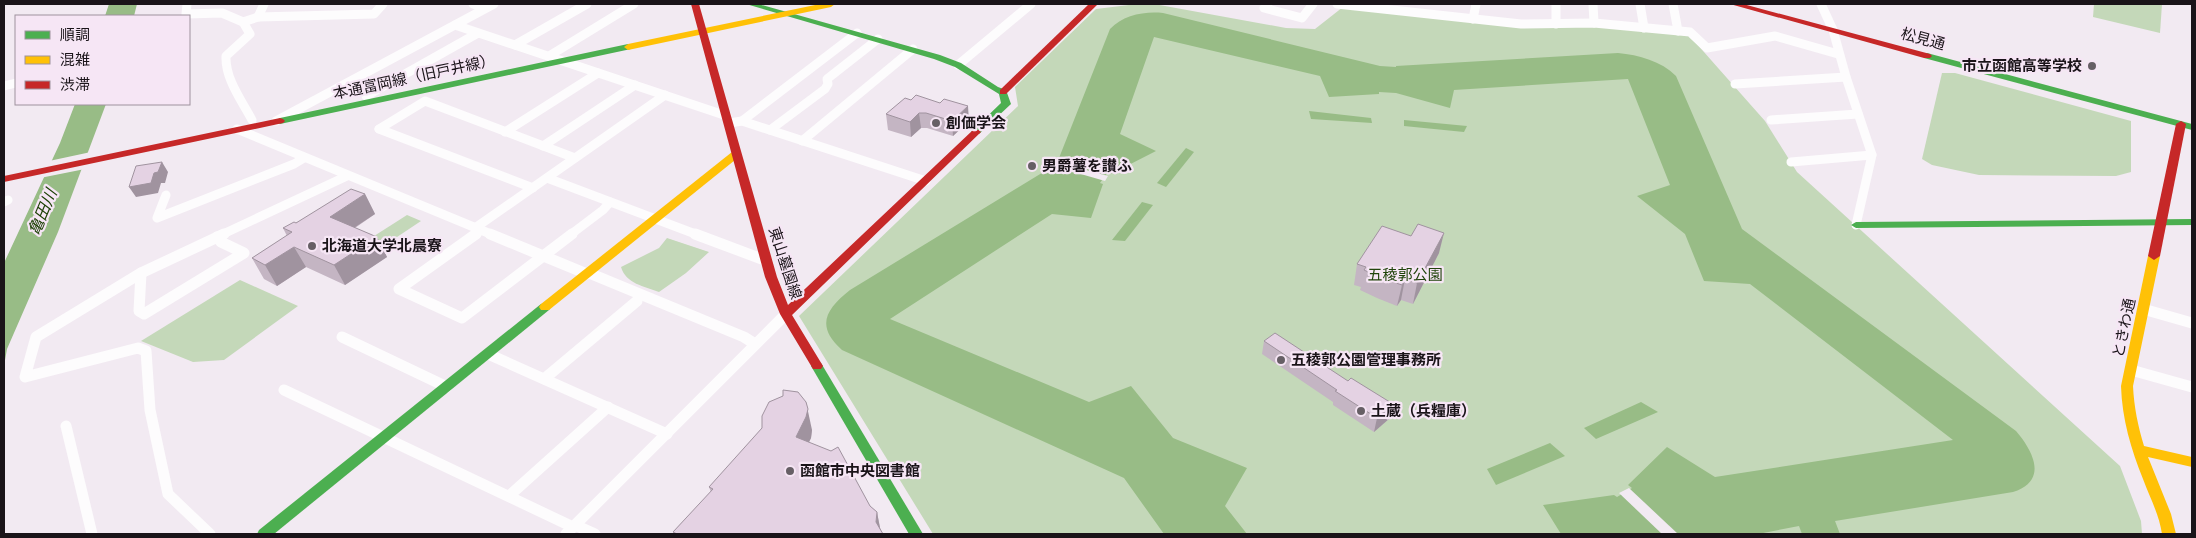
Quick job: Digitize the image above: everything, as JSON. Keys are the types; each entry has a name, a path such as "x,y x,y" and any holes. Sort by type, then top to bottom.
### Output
{"street":[{"path":"187,4 186,14 222,12 231,14 243,22 250,34 226,56 225,61 232,81 252,120"},
{"path":"258,17 264,4"},
{"path":"243,22 258,17 374,14 383,4"},
{"path":"473,4 490,6"},
{"path":"515,45 587,4"},
{"path":"621,4 632,5"},
{"name":"東山墓園線","path":"695,4 771,277 786,314 916,534"},
{"path":"754,4 913,49 958,65 995,89 1003,92"},
{"path":"786,14 800,4"},
{"name":"本通富岡線（旧戸井線）","path":"4,179 831,4"},
{"path":"958,65 1031,4"},
{"path":"1003,92 1094,4"},
{"path":"1268,4 1264,8 1302,18 1313,4"},
{"path":"1337,4 1412,7 1473,19 1521,24 1594,23 1678,30 1690,32 1707,48 1775,36 1838,54"},
{"path":"1473,19 1476,4"},
{"path":"1556,4 1556,24"},
{"path":"1593,4 1594,23"},
{"path":"1640,4 1644,28"},
{"path":"1673,4 1678,30"},
{"name":"松見通","path":"1734,4 2186,126"},
{"path":"1821,4 1833,30 1838,54 1872,156 1856,225 2192,222"},
{"path":"549,56 632,5"},
{"path":"275,122 490,6"},
{"path":"455,25 665,95 728,120 742,121 926,181"},
{"path":"366,96 478,33"},
{"path":"742,121 857,33"},
{"path":"770,130 826,89 827,79 878,39"},
{"path":"802,141 913,49"},
{"path":"505,132 598,73"},
{"path":"1735,84 1846,77"},
{"path":"543,146 635,85"},
{"path":"572,529 755,344 1006,104 1003,92"},
{"path":"610,202 603,210 462,318 399,289 533,188 665,95"},
{"path":"533,188 379,128 425,101 575,158"},
{"path":"1771,120 1858,114"},
{"name":"ときわ通","path":"2169,534 2162,510 2128,420 2126,405 2130,370 2143,309 2186,126"},
{"path":"237,129 347,176 744,337 755,344"},
{"path":"264,534 736,154"},
{"path":"1791,162 1872,156"},
{"path":"166,195 157,218 294,164 304,158"},
{"path":"210,534 168,494 150,410 146,351 138,348 26,377 36,337 141,273 347,176"},
{"path":"547,178 767,261"},
{"path":"141,273 139,311 144,314 244,253 221,242 217,237"},
{"path":"544,379 637,301"},
{"path":"2143,309 2192,323"},
{"path":"342,336 446,388"},
{"path":"488,354 667,434"},
{"path":"2130,370 2192,387"},
{"path":"284,390 509,496 572,529 594,534"},
{"path":"509,496 608,407"},
{"path":"66,426 92,534"},
{"path":"2138,450 2192,462"}],"green space":[{"name":"五稜郭公園","path":"1154,4 1286,28 1315,29 1343,7 1688,34 1765,121 1797,172 2120,466 2141,521 2142,534 933,534 799,316 1018,106 1015,87 1096,9"},
{"path":"2094,4 2162,4 2160,33 2093,17"},
{"path":"1942,73 1955,73 2131,121 2131,172 2116,176 1979,175 1932,165 1922,159"},
{"path":"407,215 421,221 385,245 371,238"},
{"path":"667,238 709,252 686,273 659,292 636,284 623,273 621,267 659,248"},
{"path":"240,280 298,306 224,360 193,362 141,341"}],"water":[{"path":"109,4 137,4 134,15 105,15"},
{"path":"1149,13 1163,13 1380,66 1396,67 1618,53 1642,57 1664,66 1676,76 1742,229 2016,431 2032,457 2034,473 2031,481 2013,492 1835,521 1840,534 1802,534 1799,526 1758,534 1561,534 1543,505 1614,495 1617,497 1632,488 1628,485 1667,447 1715,477 1953,440 1750,284 1704,281 1685,234 1637,196 1670,185 1628,79 1454,90 1450,108 1396,93 1379,92 1379,94 1329,97 1320,76 1154,37 1120,134 1156,151 1111,174 1107,173 1100,183 1103,184 1091,218 1052,214 890,319 1089,402 1131,386 1173,438 1247,468 1225,506 1247,534 1164,534 1124,478 842,350 828,333 826,325 830,311 835,304 850,290 1050,168 1053,169 1061,160 1059,158 1110,29 1128,17"},
{"name":"亀田川","path":"75,105 106,105 58,232 7,349 4,366 4,263 60,143"},
{"path":"1309,111 1371,118 1372,123 1311,119"},
{"path":"1404,120 1467,126 1464,132 1404,126"},
{"path":"1186,148 1194,152 1166,187 1157,183"},
{"path":"1142,202 1153,205 1125,241 1112,240"},
{"path":"1641,402 1658,412 1596,439 1584,428"},
{"path":"1550,443 1565,456 1496,485 1487,469"}],"pier":[{"path":"91,152 85,169 40,178 49,161"},
{"path":"1057,162 1108,176 1105,181 1053,166"},
{"path":"1629,488 1678,534 1662,534 1619,493"}],"building":[{"path":"916,95 940,103 944,99 968,106 952,121 926,113 919,113 910,122 886,114 905,98 911,100"},
{"path":"162,162 158,172 154,173 151,183 129,187 136,166"},
{"path":"351,189 365,194 330,217 377,237 334,265 294,247 265,265 252,258 292,232 283,228 294,222 296,223"},
{"path":"1418,224 1444,233 1417,283 1405,279 1402,285 1381,278 1364,270 1366,267 1357,264 1382,226 1411,236"},
{"path":"1275,333 1348,381 1351,378 1393,404 1377,418 1264,341"},
{"name":"函館市中央図書館","path":"783,390 798,392 806,402 808,409 796,437 831,451 838,447 870,506 877,512 876,522 883,534 677,534 673,532 713,489 709,487 762,428 762,416 769,402 783,396"}],"traffic: fast":[{"path":"750,4 937,57 958,65 995,89 1003,92 1006,104 976,132"},
{"path":"280,121 628,47"},
{"path":"1927,56 2192,127"},
{"path":"1856,225 2192,222"},
{"path":"264,534 545,307"},
{"path":"817,366 916,534"}],"traffic: slow":[{"path":"628,47 831,4"},
{"path":"545,307 736,154"},
{"path":"2154,256 2127,386 2127,399 2131,424 2138,447 2164,514 2169,534"},
{"path":"2138,450 2192,462"}],"traffic: jam":[{"path":"695,4 771,277 786,314 817,366"},
{"path":"1003,92 1094,4"},
{"path":"1734,4 1927,56"},
{"path":"4,179 280,121"},
{"path":"2154,256 2181,124"},
{"path":"786,314 976,132"}],"place":[{"name":"市立函館高等学校","path":"2092,66"},
{"name":"創価学会","path":"936,123"},
{"name":"男爵薯を讃ふ","path":"1032,166"},
{"name":"北海道大学北晨寮","path":"312,246"},
{"name":"五稜郭公園管理事務所","path":"1281,360"},
{"name":"土蔵（兵糧庫）","path":"1361,411"},
{"name":"函館市中央図書館","path":"790,471"}]}
